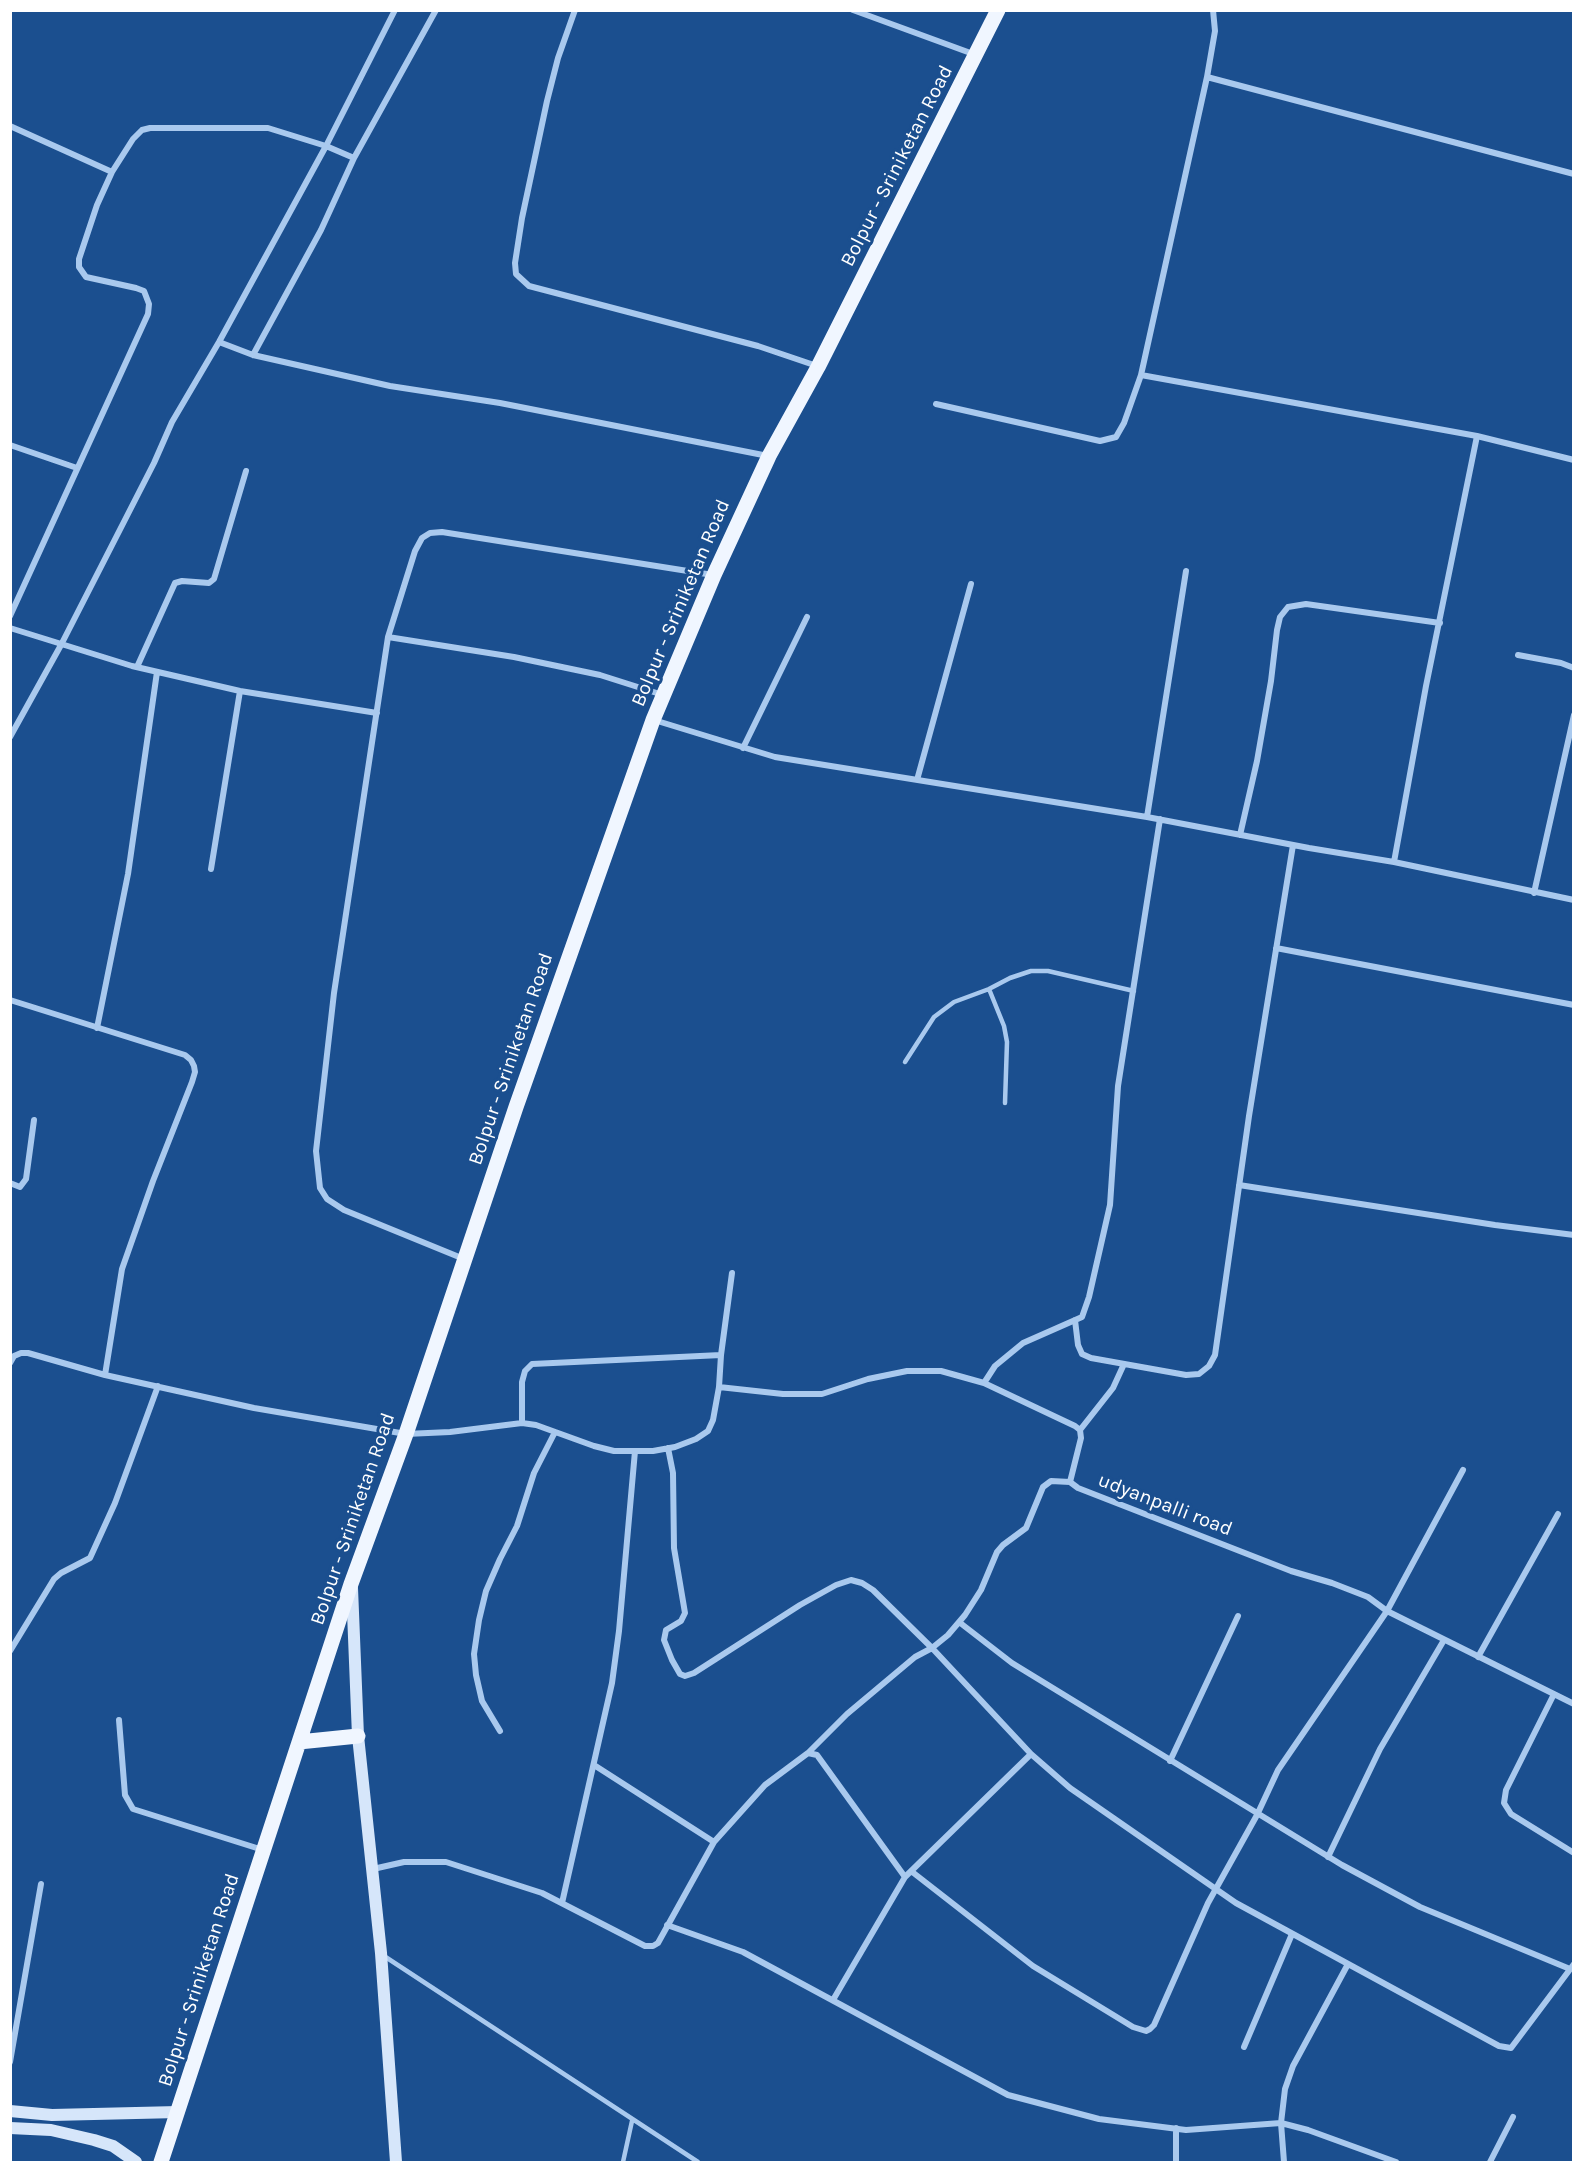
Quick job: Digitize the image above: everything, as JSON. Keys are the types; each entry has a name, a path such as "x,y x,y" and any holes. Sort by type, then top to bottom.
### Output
{"main road":[{"name":"Bolpur - Sriniketan Road","path":"161,2163 351,1584 406,1434 464,1259 653,720 714,575 769,456 818,367 998,10"},
{"path":"299,1742 358,1736"}],"street":[{"path":"10,737 62,645 154,463 172,422 329,148 395,10"},
{"path":"253,355 321,230 354,158 436,10"},
{"path":"575,10 558,58 547,101 522,218 515,263 516,274 520,280 529,286 758,346 818,367"},
{"path":"853,10 976,55"},
{"path":"936,404 1100,441 1116,437 1124,423 1141,375 1208,77 1215,31 1214,10"},
{"path":"1208,77 1574,174"},
{"path":"10,126 112,172"},
{"path":"10,616 148,314 149,304 144,291 86,277 79,267 79,259 97,205 112,172 137,133 150,128 268,128 354,158"},
{"path":"219,342 253,355 390,386 500,403 769,456"},
{"path":"1141,375 1477,436 1574,460"},
{"path":"1394,862 1416,738 1477,436"},
{"path":"10,445 77,468"},
{"path":"137,667 175,583 182,581 209,583 214,579 246,471"},
{"path":"464,1259 344,1210 327,1198 320,1188 317,1176 316,1151 334,993 388,637 415,551 422,538 430,533 442,532 714,575"},
{"path":"1147,817 1186,571"},
{"path":"917,780 971,584"},
{"path":"1240,835 1257,761 1277,630 1281,616 1288,607 1306,604 1440,623"},
{"path":"743,748 807,617"},
{"path":"10,628 137,667 240,691 377,713"},
{"path":"388,637 600,675 665,695"},
{"path":"1518,654 1574,668"},
{"path":"97,1028 128,874 158,672"},
{"path":"211,869 240,691"},
{"path":"1534,893 1574,715"},
{"path":"653,720 775,757 1160,819 1394,862 1574,900"},
{"path":"984,1383 995,1366 1023,1343 1082,1317 1089,1297 1110,1205 1118,1086 1160,819"},
{"path":"1075,1320 1078,1345 1082,1354 1186,1375 1200,1374 1209,1366 1215,1355 1239,1185 1293,845"},
{"path":"1276,948 1574,1005"},
{"path":"10,1000 185,1055 191,1060 195,1072 122,1269 105,1375"},
{"path":"10,1184 20,1186 26,1179 34,1120"},
{"path":"1239,1185 1574,1235"},
{"path":"10,1363 14,1356 28,1353 105,1375 254,1408 406,1434 450,1432 522,1423 536,1425 604,1449 653,1451 696,1439 708,1431 713,1420 732,1273"},
{"path":"522,1423 522,1382 525,1371 532,1364 721,1355"},
{"path":"719,1387 783,1394 822,1394 868,1379 907,1371 941,1371 984,1383 1080,1430 1113,1388 1124,1364"},
{"path":"10,1651 54,1580 61,1573 90,1558 115,1503 159,1386"},
{"name":"udyanpalli road","path":"1080,1430 1082,1438 1070,1482 1078,1488 1261,1560 1368,1597 1387,1611 1574,1704"},
{"path":"500,1731 482,1701 476,1675 474,1654 479,1620 486,1591 517,1526 534,1473 555,1432"},
{"path":"668,1448 673,1473 674,1548 685,1613 681,1621 666,1630 664,1640 680,1674 689,1675 704,1667 800,1605 836,1585 851,1580 862,1583 873,1590 932,1647 1031,1754 1070,1788 1236,1904 1499,2046 1511,2048 1572,1966 1420,1907 1328,1857 1012,1663 959,1623"},
{"path":"562,1903 612,1683 619,1631 635,1451"},
{"path":"911,1871 1033,1966 1133,2027 1146,2031 1154,2025 1216,1889 1257,1815 1278,1770 1387,1611 1463,1470"},
{"path":"373,1869 404,1862 446,1862 542,1893 645,1946 653,1946 658,1943 714,1842 765,1785 808,1753 847,1714 915,1657 948,1635 981,1590 997,1552 1026,1528 1043,1487 1051,1481 1070,1482"},
{"path":"1478,1657 1558,1514"},
{"path":"351,1584 358,1736 381,1953 396,2163"},
{"path":"1170,1761 1238,1616"},
{"path":"1328,1857 1380,1749 1444,1640"},
{"path":"1554,1694 1506,1790 1504,1803 1511,1814 1574,1853"},
{"path":"119,1720 125,1795 133,1809 264,1850"},
{"path":"808,1753 817,1755 905,1877"},
{"path":"833,2000 905,1877 1031,1754"},
{"path":"594,1765 714,1842"},
{"path":"10,2062 41,1884"},
{"path":"667,1925 742,1952 1008,2095 1099,2119 1186,2130 1281,2123 1308,2130 1396,2163"},
{"path":"1244,2047 1292,1934"},
{"path":"1284,2163 1281,2123 1285,2089 1293,2066 1348,1964"},
{"path":"10,2111 52,2115 178,2112"},
{"path":"1490,2163 1513,2117"},
{"path":"10,2128 51,2130 93,2140 113,2146 136,2163"},
{"path":"1176,2128 1176,2163"}],"lane":[{"path":"905,1062 934,1017 954,1002 990,990 1010,978 1030,971 1048,971 1134,991"},
{"path":"990,990 1004,1026 1007,1042 1005,1103"},
{"path":"381,1953 698,2163"},
{"path":"623,2163 632,2121"}]}
